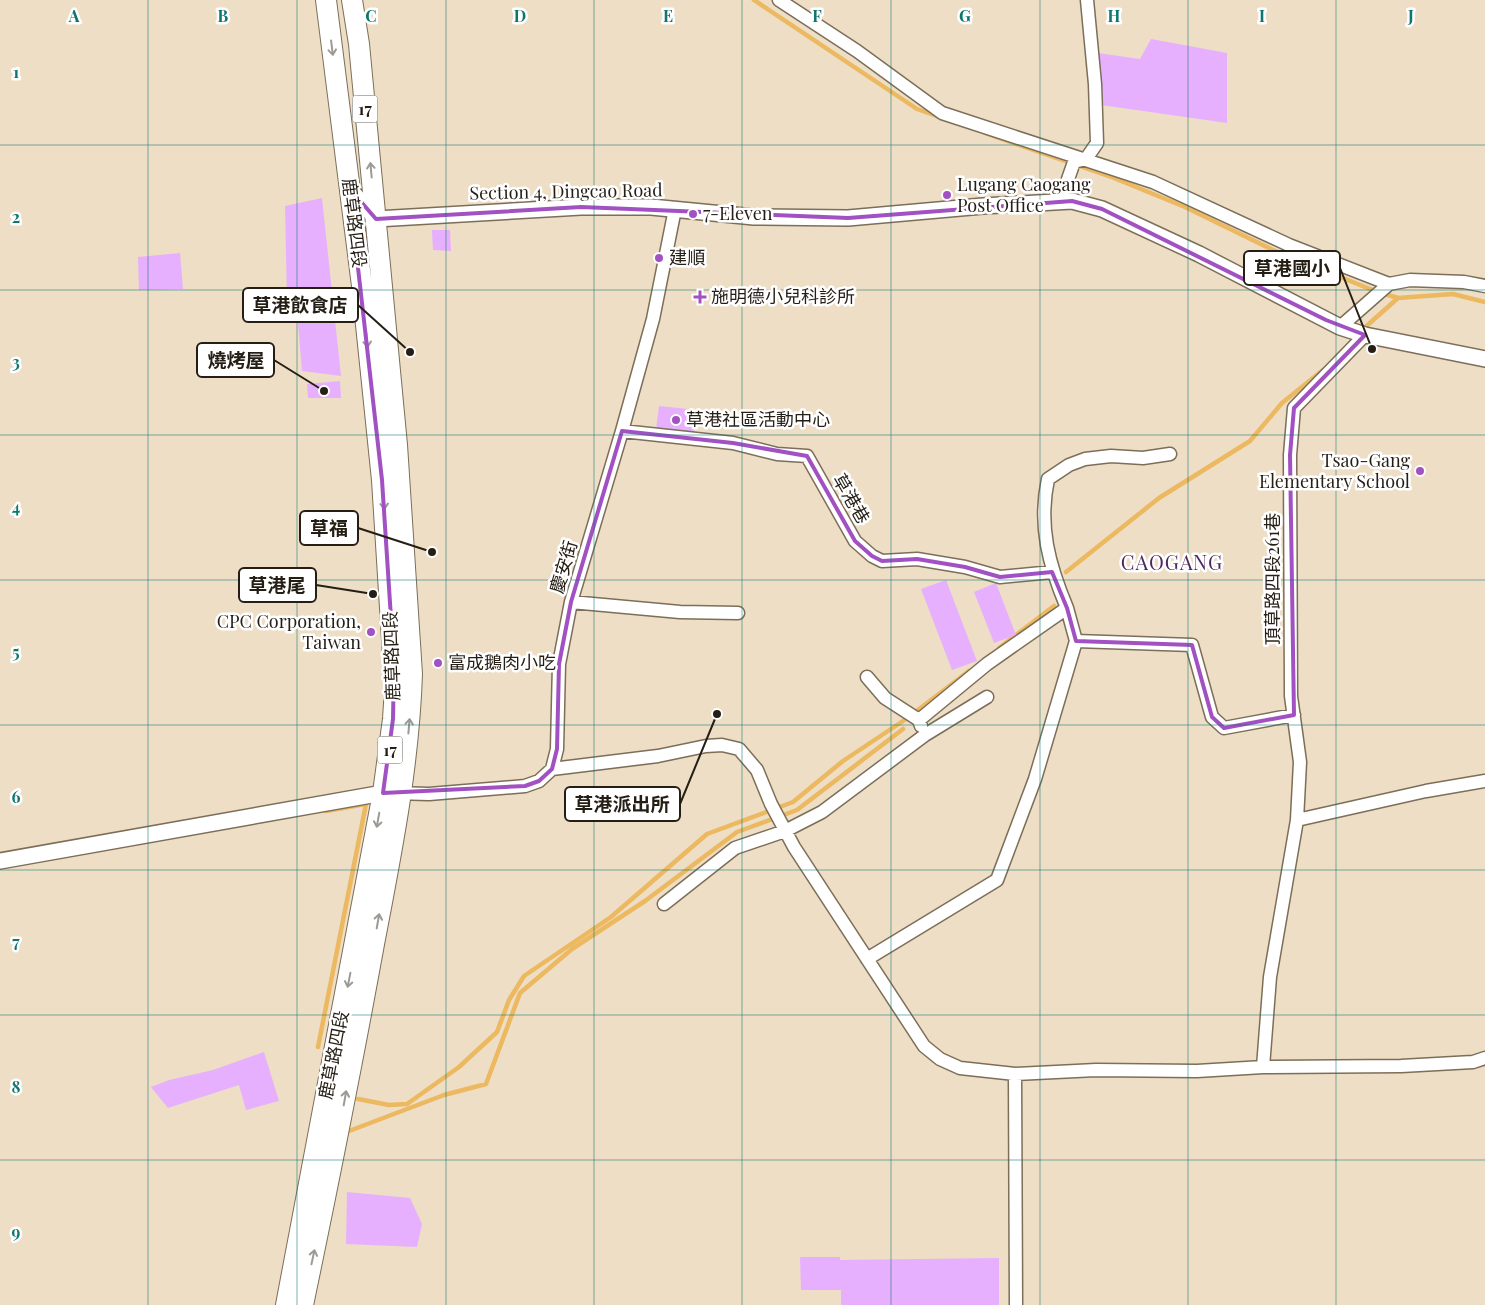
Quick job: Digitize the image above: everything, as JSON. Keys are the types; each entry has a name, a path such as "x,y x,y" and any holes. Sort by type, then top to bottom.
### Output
{"main road":[{"name":"鹿草路四段","path":"286,1305 393,793 394,664 382,480 326,0"},
{"name":"鹿草路四段","path":"303,1305 337,1144 412,674 397,445 359,44 352,0"}],"street":[{"path":"779,0 871,61 942,114 1153,182 1289,245 1389,284"},
{"path":"1060,202 1074,162 1086,159 1097,143 1095,84 1087,0"},
{"path":"349,188 376,219"},
{"name":"Section 4, Dingcao Road","path":"376,219 581,207 675,209 754,217 848,218 983,206 1072,201 1102,209 1199,254 1340,327 1365,335 1485,359"},
{"name":"慶安街","path":"552,769 557,749 559,664 571,602 653,319 675,209"},
{"path":"1340,327 1389,284 1410,280 1464,282 1485,286"},
{"name":"頂草路四段261巷","path":"1263,1067 1270,977 1297,820 1300,762 1291,696 1290,454 1294,408 1365,335"},
{"name":"草港巷","path":"622,431 733,443 777,454 807,456 855,541 872,556 882,561 917,559 965,567 1000,577 1052,572"},
{"path":"867,959 997,880 1035,779 1076,641 1067,608 1052,572 1044,527 1044,498 1048,480 1069,465 1085,459 1111,456 1143,458 1170,454"},
{"path":"571,602 680,612 738,613"},
{"path":"919,720 988,664 1067,608"},
{"path":"1076,641 1192,645 1212,717 1224,728 1294,715"},
{"path":"867,677 885,698 919,720 925,735"},
{"path":"664,904 735,848 822,812 925,735 987,697"},
{"path":"0,861 393,793 438,793 525,786 539,781 552,769 658,756 722,745 739,749 756,770 783,827 924,1046 940,1059 960,1068 1015,1074 1096,1070 1197,1071 1263,1067 1426,1065 1473,1062 1485,1058"},
{"path":"1297,820 1426,791 1485,781"},
{"path":"1015,1074 1016,1305"}],"highlighted area":[{"path":"349,188 376,219 581,207 848,218 1072,201 1102,209 1326,320 1365,335 1294,408 1290,455 1294,715 1224,728 1212,717 1192,645 1076,641 1067,608 1052,572 1000,577 965,567 917,559 882,561 872,556 855,541 807,456 733,443 622,431 571,602 559,664 557,749 552,769 539,781 525,786 383,793 393,719 394,664 382,480"}],"building":[{"path":"1151,39 1227,53 1227,123 1101,105 1098,53 1140,59"},
{"path":"322,198 341,376 302,371 298,323 248,318 249,296 287,300 285,206"},
{"path":"432,230 450,230 451,251 433,250"},
{"path":"180,253 183,289 139,290 138,257"},
{"path":"340,381 341,398 308,398 307,384"},
{"name":"草港社區活動中心","path":"659,406 697,410 694,433 656,430"},
{"path":"946,580 977,661 952,670 921,589"},
{"path":"996,583 1016,635 994,643 974,592"},
{"path":"264,1052 279,1101 246,1110 239,1085 168,1108 151,1087 169,1080 213,1070"},
{"path":"347,1192 410,1198 422,1224 417,1247 346,1244"},
{"path":"800,1257 840,1257 840,1260 999,1258 999,1305 841,1305 841,1290 801,1290"}],"waterway":[{"path":"754,0 917,109 937,116"},
{"path":"985,133 1114,178 1185,207 1273,250 1375,291 1398,298 1453,294 1485,302"},
{"path":"1362,330 1398,298"},
{"path":"1066,572 1159,498 1250,441 1282,403 1323,370"},
{"path":"999,648 1054,606"},
{"path":"358,1099 389,1105 407,1104 459,1067 497,1032 509,1000 524,976 611,917 707,834 793,802 843,761 906,719 969,671"},
{"path":"349,1131 444,1095 486,1084 520,993 572,949 645,901 737,832 797,810 903,729"},
{"path":"318,1047 366,804 326,811"}],"place":[{"name":"Lugang Caogang Post Office","path":"947,195"},
{"name":"7-Eleven","path":"693,214"},
{"name":"建順","path":"659,258"},
{"name":"施明德小兒科診所","path":"700,297"},
{"name":"草港國小","path":"1372,349"},
{"name":"草港飲食店","path":"410,352"},
{"name":"燒烤屋","path":"324,391"},
{"name":"草港社區活動中心","path":"676,420"},
{"name":"Tsao-Gang Elementary School","path":"1420,471"},
{"name":"草福","path":"432,552"},
{"name":"草港尾","path":"373,594"},
{"name":"CPC Corporation, Taiwan","path":"371,632"},
{"name":"富成鵝肉小吃","path":"438,663"},
{"name":"草港派出所","path":"717,714"}],"district":[{"name":"CAOGANG","path":"1172,563"}]}
